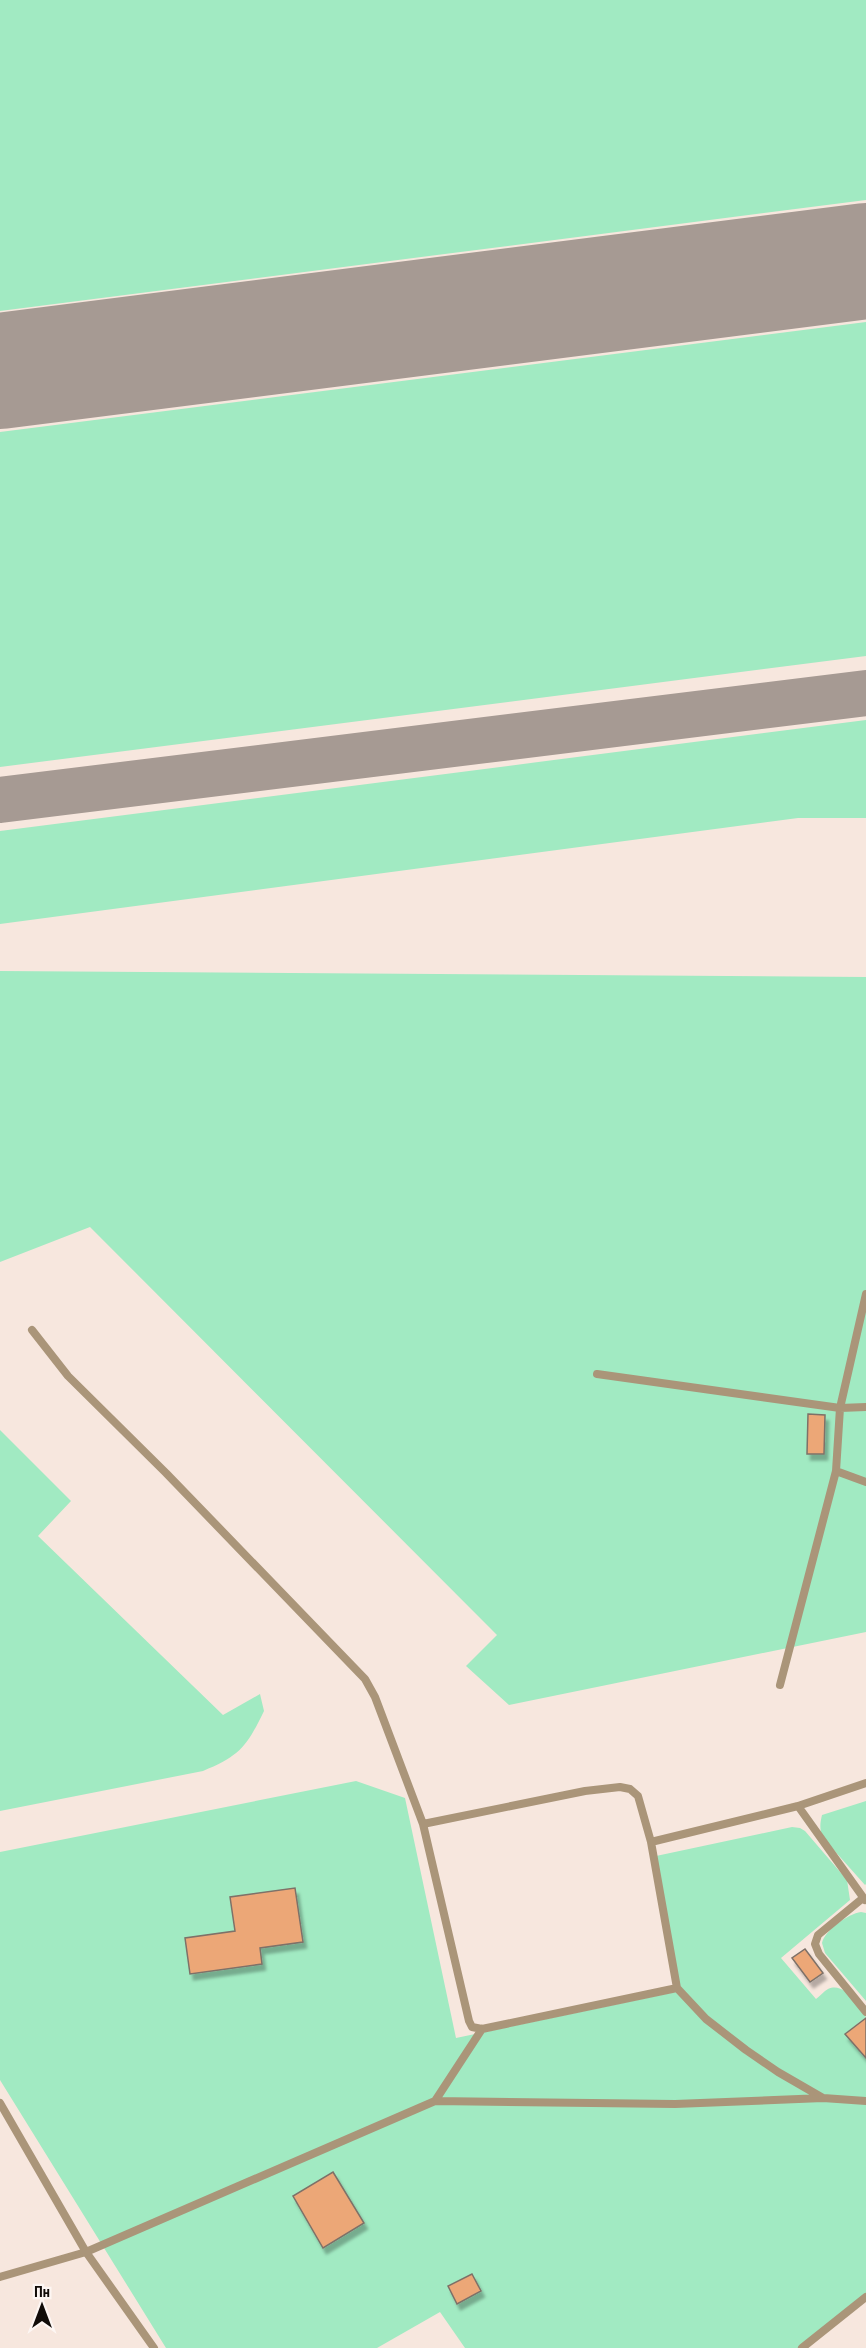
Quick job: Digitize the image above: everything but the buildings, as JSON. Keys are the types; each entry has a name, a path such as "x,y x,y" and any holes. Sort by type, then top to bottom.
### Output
{"lane":[{"path":"780,1685 836,1471 840,1408 866,1294"},
{"path":"32,1330 68,1376 166,1473 365,1679 375,1696 423,1824 472,2026 482,2029 678,1988"},
{"path":"597,1374 840,1408 866,1407"},
{"path":"836,1471 866,1482"},
{"path":"651,1842 798,1806 866,1783"},
{"path":"423,1824 620,1786 630,1789 638,1796 651,1842 678,1988 706,2019 746,2050 823,2098"},
{"path":"798,1806 865,1899 818,1935 815,1944 819,1954 866,2012"},
{"path":"435,2101 482,2029"},
{"path":"0,2277 86,2252 435,2101 675,2104 823,2098 866,2101"},
{"path":"0,2103 86,2252 154,2348"},
{"path":"802,2348 866,2297"}],"green space":[{"path":"0,0 866,0 866,200 0,311"},
{"path":"866,322 866,656 0,767 0,432"},
{"path":"866,720 866,818 798,818 0,924 0,831"},
{"path":"0,971 866,977 866,1632 509,1705 466,1666 497,1635 90,1227 0,1262"},
{"path":"0,1430 71,1501 38,1536 223,1715 260,1694 264,1711 247,1741 234,1755 203,1771 0,1811"},
{"path":"356,1781 405,1798 456,2038 680,1991 656,1856 792,1827 805,1831 847,1880 850,1900 781,1958 816,1999 828,1989 840,1988 855,2001 866,2017 846,2033 866,2057 866,2299 802,2348 465,2348 440,2312 377,2348 166,2348 0,2080 0,1852"},
{"path":"866,1801 865,1885 824,1839 820,1827 822,1815"},
{"path":"861,1912 866,1913 866,2001 825,1953 822,1943 838,1923"}],"taxiway":[{"path":"0,800 866,693"}],"runway":[{"path":"0,371 866,261"}]}
